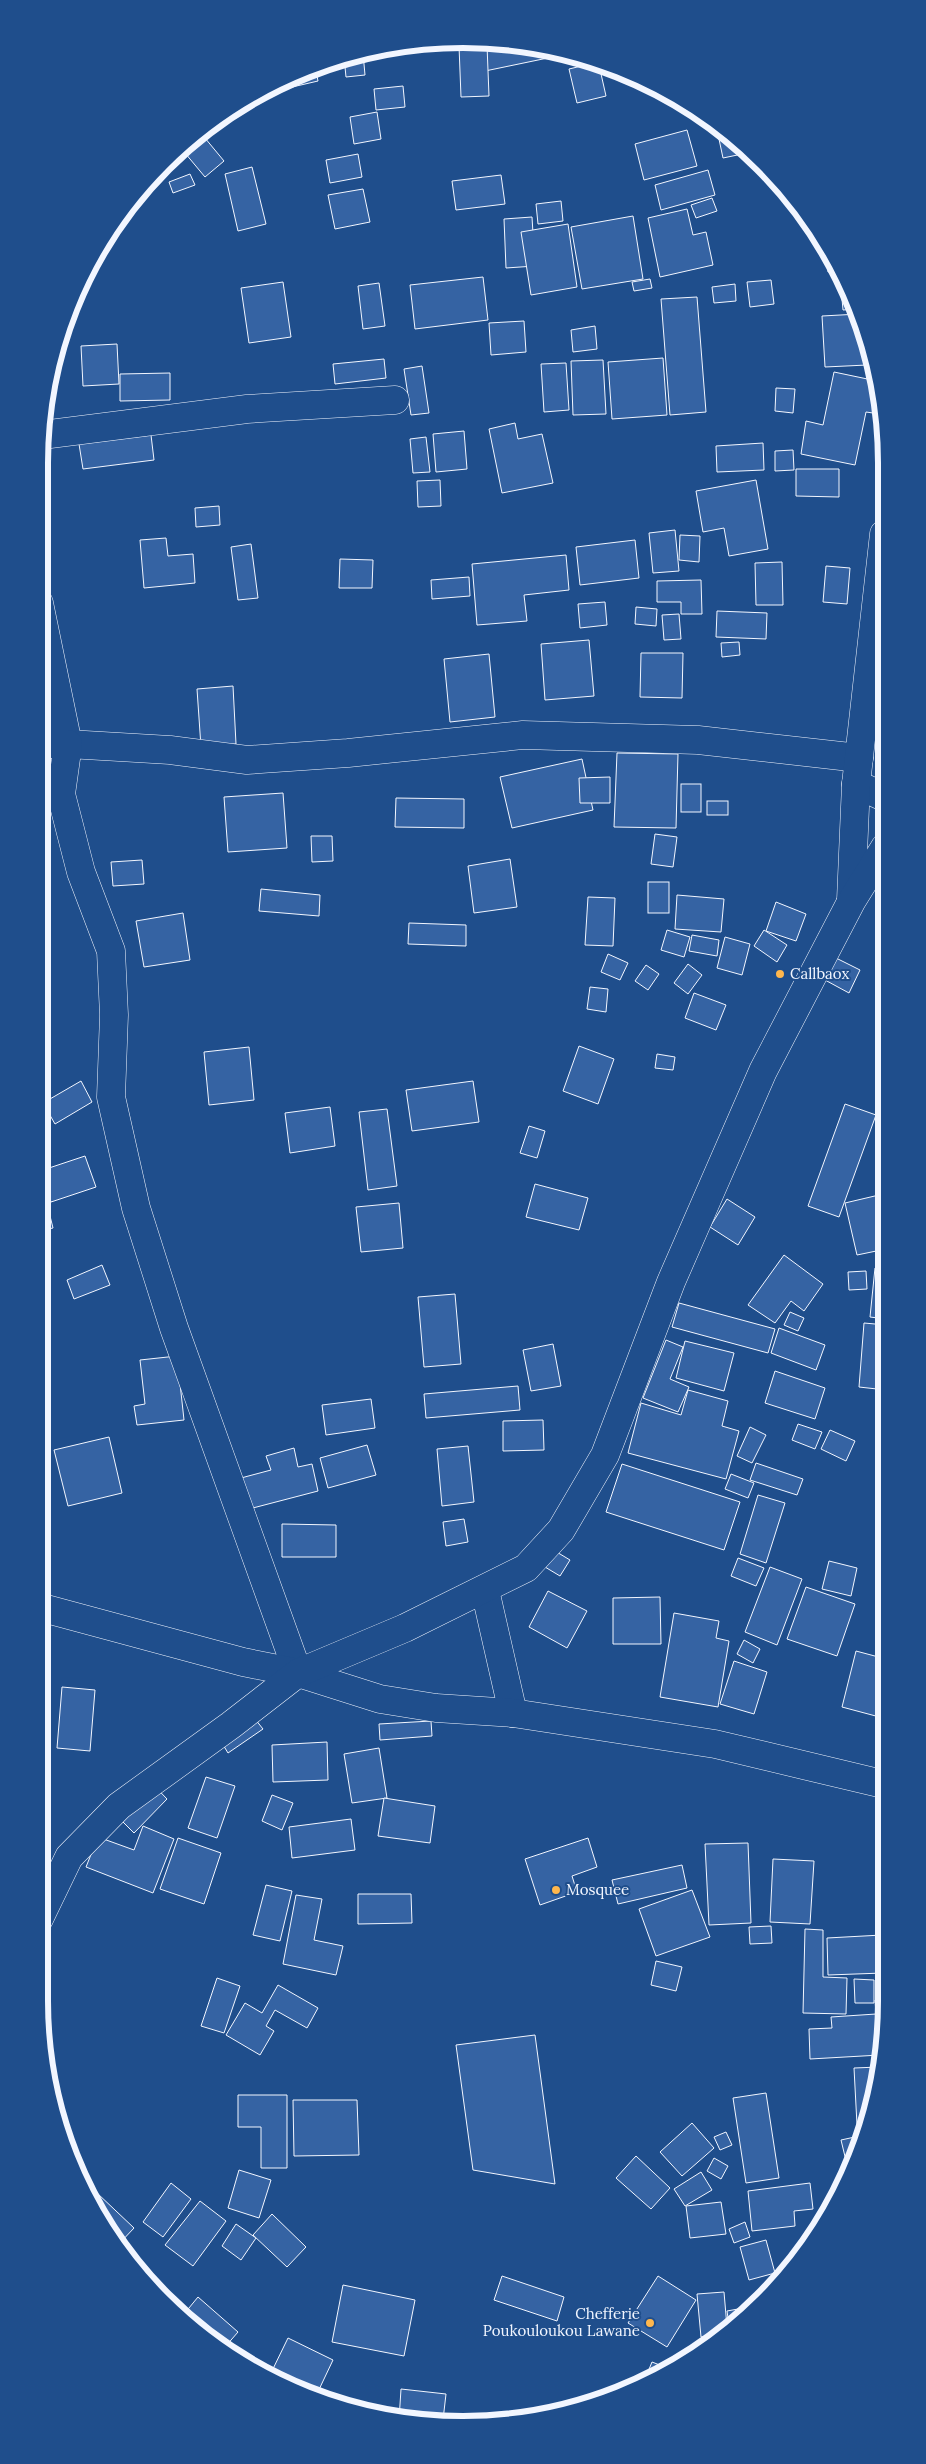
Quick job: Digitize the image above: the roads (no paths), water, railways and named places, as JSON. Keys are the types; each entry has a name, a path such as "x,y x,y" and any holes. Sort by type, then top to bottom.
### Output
{"street":[{"path":"48,434 247,408 395,400"},
{"path":"851,902 858,771 878,589"},
{"path":"48,647 68,744 61,794 81,872 112,951 114,1015 111,1097 136,1208 174,1328 298,1673"},
{"path":"48,744 170,750 247,760 524,735 698,740 858,771 878,791"},
{"path":"48,1900 69,1857 118,1806 231,1725 298,1673 406,1628 526,1568 561,1530 605,1455 671,1282 762,1070 851,902 878,858"},
{"path":"485,1590 513,1713"},
{"path":"48,1609 243,1662 298,1673 380,1699 436,1708 513,1713 715,1744 878,1783"}],"place":[{"name":"Callbaox","path":"780,974"},
{"name":"Mosquee","path":"556,1890"},
{"name":"Chefferie Poukouloukou Lawane","path":"650,2323"}]}
